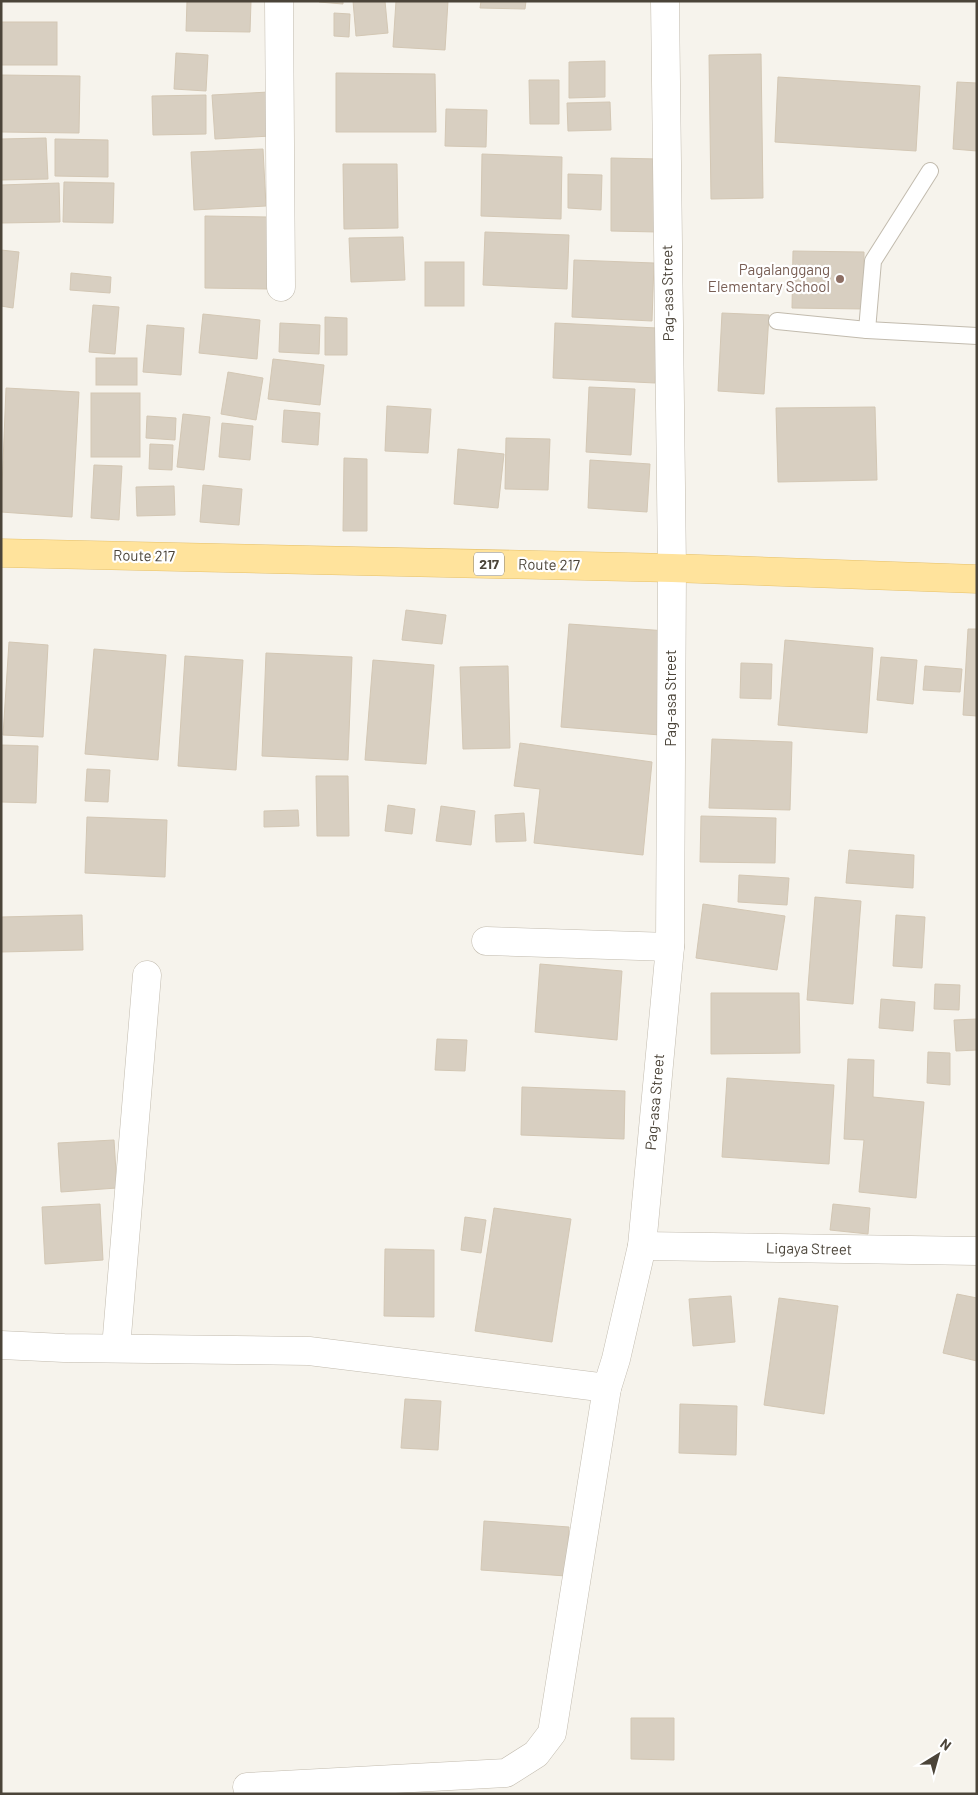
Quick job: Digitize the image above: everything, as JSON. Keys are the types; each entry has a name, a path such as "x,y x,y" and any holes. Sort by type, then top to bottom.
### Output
{"main road":[{"name":"Route 217","path":"1,553 672,568 977,580"}],"street":[{"path":"279,1 281,286"},
{"name":"Pag-asa Street","path":"247,1788 506,1773 536,1754 552,1733 607,1388 616,1359 642,1246 670,947 672,568 665,1"},
{"path":"486,941 670,947"},
{"path":"116,1348 147,975"},
{"name":"Ligaya Street","path":"642,1246 977,1251"},
{"path":"1,1345 308,1351 607,1388"}],"lane":[{"path":"867,330 873,261 930,171"},
{"path":"777,321 867,330 977,336"}],"building":[{"path":"187,1 251,1 250,32 186,31"},
{"path":"343,1 343,4 319,2"},
{"path":"353,1 385,1 388,33 356,36"},
{"path":"396,1 448,1 445,50 393,47"},
{"path":"481,1 526,1 525,9 480,8"},
{"path":"334,13 350,14 349,37 334,36"},
{"path":"1,22 57,22 57,65 1,65"},
{"path":"176,53 208,55 206,91 174,89"},
{"path":"761,54 763,198 711,199 709,55"},
{"path":"605,61 605,97 569,98 569,62"},
{"path":"336,73 435,74 436,132 336,132"},
{"path":"1,75 80,76 79,133 1,132"},
{"path":"778,77 920,86 916,151 775,142"},
{"path":"529,80 559,80 559,124 530,124"},
{"path":"957,82 977,83 977,151 953,149"},
{"path":"269,92 271,136 215,139 212,95"},
{"path":"206,95 206,134 153,135 152,96"},
{"path":"610,102 611,130 568,131 567,103"},
{"path":"446,109 487,110 486,147 445,146"},
{"path":"46,138 48,179 1,180 1,139"},
{"path":"55,139 108,140 108,177 55,176"},
{"path":"263,149 266,206 194,210 191,152"},
{"path":"482,154 562,157 561,219 481,216"},
{"path":"611,158 658,159 657,232 611,231"},
{"path":"343,164 397,164 398,228 344,229"},
{"path":"568,174 602,175 601,210 568,208"},
{"path":"64,182 114,183 113,223 63,222"},
{"path":"59,183 60,222 1,223 1,185"},
{"path":"205,216 268,217 268,289 205,288"},
{"path":"485,232 569,235 567,289 483,285"},
{"path":"403,237 405,280 351,282 349,238"},
{"path":"1,250 19,252 13,308 1,306"},
{"path":"793,251 864,252 864,309 792,308"},
{"path":"574,260 654,263 652,321 572,317"},
{"path":"425,262 464,262 464,306 425,306"},
{"path":"71,273 111,277 110,293 70,290"},
{"path":"93,305 119,307 115,354 89,352"},
{"path":"722,313 769,315 764,394 718,391"},
{"path":"203,314 260,320 257,359 199,353"},
{"path":"325,317 347,318 347,355 325,355"},
{"path":"280,323 320,325 319,354 279,352"},
{"path":"555,323 657,328 655,383 553,378"},
{"path":"147,325 184,328 181,375 143,372"},
{"path":"96,358 137,358 137,385 96,385"},
{"path":"273,359 324,365 320,405 268,399"},
{"path":"228,372 263,378 256,420 221,414"},
{"path":"589,387 635,389 631,455 586,452"},
{"path":"6,388 79,392 72,517 1,512"},
{"path":"91,393 140,393 140,457 91,457"},
{"path":"387,406 431,409 428,453 385,451"},
{"path":"875,407 877,480 778,482 776,408"},
{"path":"284,410 320,413 318,445 282,442"},
{"path":"183,414 210,417 204,470 177,467"},
{"path":"147,416 176,418 175,440 146,438"},
{"path":"222,423 253,426 250,460 219,457"},
{"path":"506,438 550,439 548,490 505,489"},
{"path":"150,444 173,445 172,470 149,469"},
{"path":"458,449 504,454 498,508 454,504"},
{"path":"344,458 367,459 367,531 343,531"},
{"path":"590,460 650,464 647,512 588,508"},
{"path":"94,465 122,466 119,520 91,518"},
{"path":"203,485 242,489 239,525 200,522"},
{"path":"174,486 175,515 137,516 136,487"},
{"path":"406,610 446,615 442,644 402,640"},
{"path":"569,624 667,631 660,735 561,727"},
{"path":"968,629 977,629 977,716 963,715"},
{"path":"785,640 873,648 867,733 778,725"},
{"path":"9,642 48,645 43,737 3,735"},
{"path":"94,649 166,655 158,760 85,754"},
{"path":"266,653 352,657 348,760 262,756"},
{"path":"185,656 243,660 236,770 178,766"},
{"path":"881,657 917,660 913,704 877,700"},
{"path":"373,660 434,665 426,764 365,760"},
{"path":"741,663 772,664 771,699 740,698"},
{"path":"508,666 510,748 463,749 460,667"},
{"path":"925,666 962,669 960,692 923,690"},
{"path":"712,739 792,742 790,810 709,808"},
{"path":"520,743 652,762 643,855 534,843 540,789 514,786"},
{"path":"1,745 38,746 36,803 1,802"},
{"path":"87,769 110,770 108,802 85,801"},
{"path":"316,776 348,776 349,836 317,836"},
{"path":"388,805 415,809 412,834 385,831"},
{"path":"441,806 475,811 471,845 436,841"},
{"path":"298,810 299,826 264,827 264,811"},
{"path":"524,813 526,841 496,842 495,815"},
{"path":"701,816 776,818 775,863 700,862"},
{"path":"87,817 167,820 165,877 85,873"},
{"path":"849,850 914,855 913,888 846,883"},
{"path":"739,875 789,878 787,905 738,902"},
{"path":"815,897 861,901 853,1004 807,1000"},
{"path":"703,904 785,916 777,970 696,958"},
{"path":"82,915 83,950 1,952 1,917"},
{"path":"896,915 925,917 922,968 893,966"},
{"path":"540,964 622,971 617,1040 535,1032"},
{"path":"935,984 960,985 959,1010 934,1009"},
{"path":"711,993 799,993 800,1053 711,1054"},
{"path":"881,999 915,1002 913,1031 879,1028"},
{"path":"977,1019 977,1050 956,1051 954,1020"},
{"path":"437,1039 467,1040 465,1071 435,1070"},
{"path":"928,1052 950,1053 950,1085 927,1083"},
{"path":"848,1059 874,1060 873,1097 924,1102 916,1198 859,1192 864,1140 844,1139"},
{"path":"727,1078 834,1085 829,1164 722,1157"},
{"path":"522,1087 625,1091 624,1139 521,1135"},
{"path":"114,1140 117,1188 61,1192 58,1143"},
{"path":"100,1204 103,1260 45,1264 42,1207"},
{"path":"833,1204 870,1208 868,1234 830,1230"},
{"path":"494,1208 571,1219 552,1342 475,1331"},
{"path":"465,1217 486,1220 481,1253 461,1250"},
{"path":"385,1249 434,1250 434,1317 384,1316"},
{"path":"957,1294 977,1298 977,1361 943,1353"},
{"path":"731,1296 735,1342 693,1346 689,1299"},
{"path":"779,1298 838,1306 824,1414 764,1405"},
{"path":"405,1399 441,1401 438,1450 401,1448"},
{"path":"680,1404 737,1406 736,1455 679,1453"},
{"path":"484,1521 569,1527 566,1576 481,1570"},
{"path":"631,1718 674,1718 674,1760 631,1759"}],"place":[{"name":"Pagalanggang Elementary School","path":"840,279"}]}
